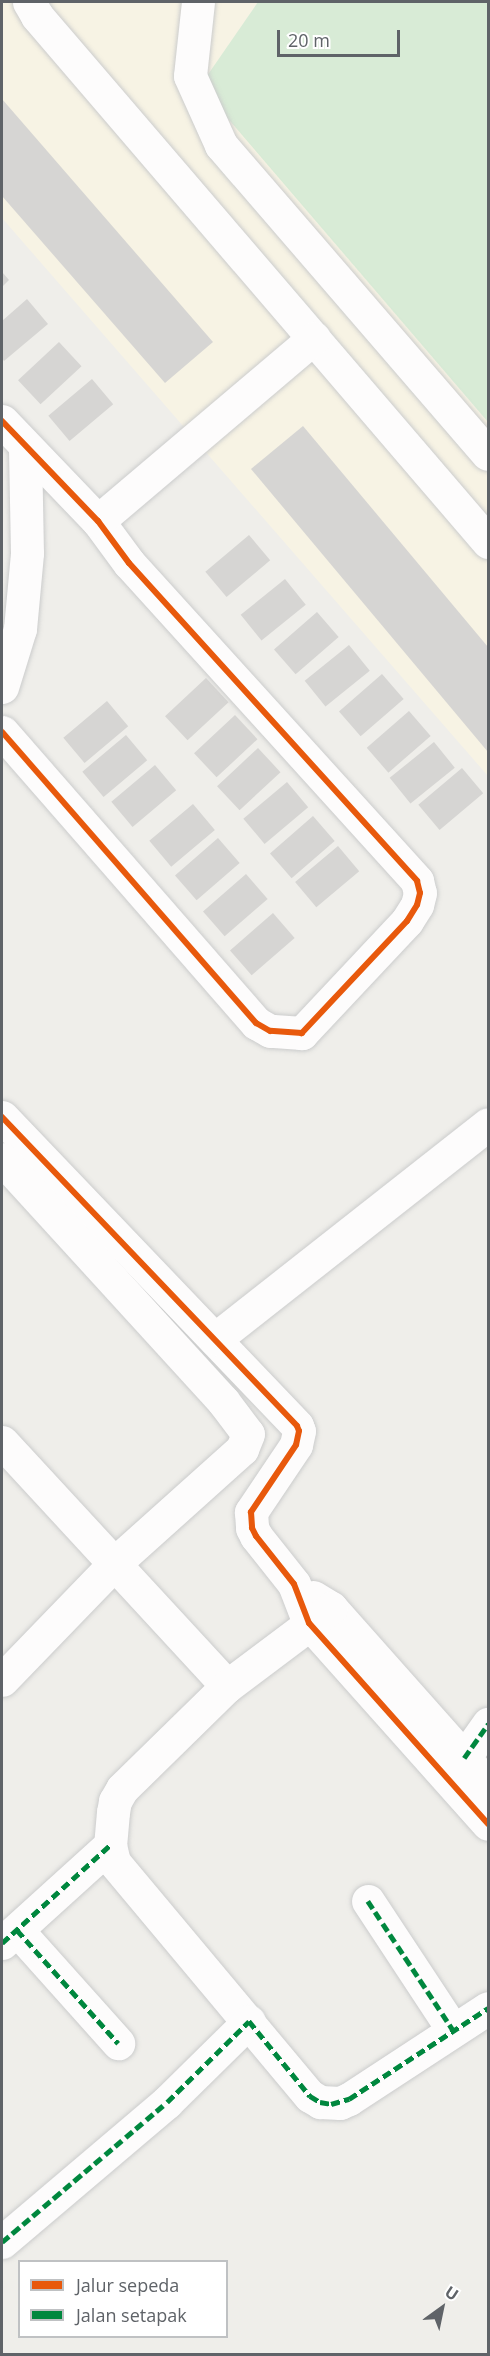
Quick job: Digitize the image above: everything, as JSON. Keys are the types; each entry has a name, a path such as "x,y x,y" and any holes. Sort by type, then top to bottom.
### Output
{"street":[{"path":"29,2 36,16 489,542"},
{"path":"198,2 190,76 221,145 489,454"},
{"path":"98,521 314,338"},
{"path":"2,422 25,449 98,521 129,563 417,881 420,893 417,905 407,921 302,1033 270,1031 256,1023 2,732"},
{"path":"2,687 20,629 27,553 25,449"},
{"path":"2,1117 292,1420 299,1431 296,1445 251,1512 252,1528 294,1584 489,1824"},
{"path":"215,1339 489,1124"},
{"path":"2,1159 247,1430 247,1441 242,1449 114,1564 2,1680"},
{"path":"2,1442 227,1686"},
{"path":"320,1616 227,1686 122,1789 115,1800 110,1845 114,1862 310,2096 320,2102 331,2104 349,2099 489,2008"},
{"path":"320,1616 489,1785"},
{"path":"464,1758 489,1724"},
{"path":"110,1845 9,1936 118,2043"},
{"path":"368,1901 453,2030"},
{"path":"2,2242 167,2102 249,2021"}],"shaded area":[{"path":"2,2 258,2 201,86 488,422 488,776 2,218"}],"green space":[{"path":"258,2 488,2 488,422 200,86"}],"building":[{"path":"2,99 213,342 165,383 2,196"},
{"path":"2,272 9,280 2,287"},
{"path":"27,299 48,324 4,361 2,358 2,321"},
{"path":"59,342 82,366 41,404 18,380"},
{"path":"92,379 113,404 70,441 48,416"},
{"path":"303,426 488,647 488,752 251,469"},
{"path":"249,535 270,560 227,597 205,572"},
{"path":"285,579 306,605 261,641 241,615"},
{"path":"317,612 339,637 296,674 274,649"},
{"path":"349,645 370,671 325,707 305,681"},
{"path":"382,674 404,699 361,736 339,711"},
{"path":"206,678 229,702 188,740 165,716"},
{"path":"107,701 128,726 85,763 63,738"},
{"path":"409,711 431,736 388,773 367,748"},
{"path":"235,715 258,739 217,777 194,753"},
{"path":"126,735 147,760 104,797 82,772"},
{"path":"434,742 455,768 410,804 390,778"},
{"path":"258,748 281,772 240,810 217,786"},
{"path":"155,765 176,790 133,827 111,802"},
{"path":"462,768 483,793 440,830 418,805"},
{"path":"287,782 308,807 265,844 243,819"},
{"path":"193,804 215,830 171,867 149,841"},
{"path":"313,816 335,841 292,878 270,853"},
{"path":"218,838 240,863 197,900 175,875"},
{"path":"338,846 359,871 316,907 295,882"},
{"path":"246,874 268,899 225,936 203,911"},
{"path":"273,913 295,938 252,975 230,950"}],"marked path":[{"path":"464,1758 488,1724"},
{"path":"2,1943 110,1845"},
{"path":"368,1901 453,2030"},
{"path":"17,1930 118,2043"},
{"path":"2,2242 167,2102 249,2021 310,2096 320,2102 331,2104 349,2099 488,2008"}],"cycle path":[{"path":"2,421 98,521 129,563 417,881 420,893 417,905 407,921 302,1033 270,1031 256,1023 2,732"},
{"path":"2,1117 297,1426 299,1431 296,1445 251,1512 252,1528 294,1584 309,1623 488,1824"}]}
